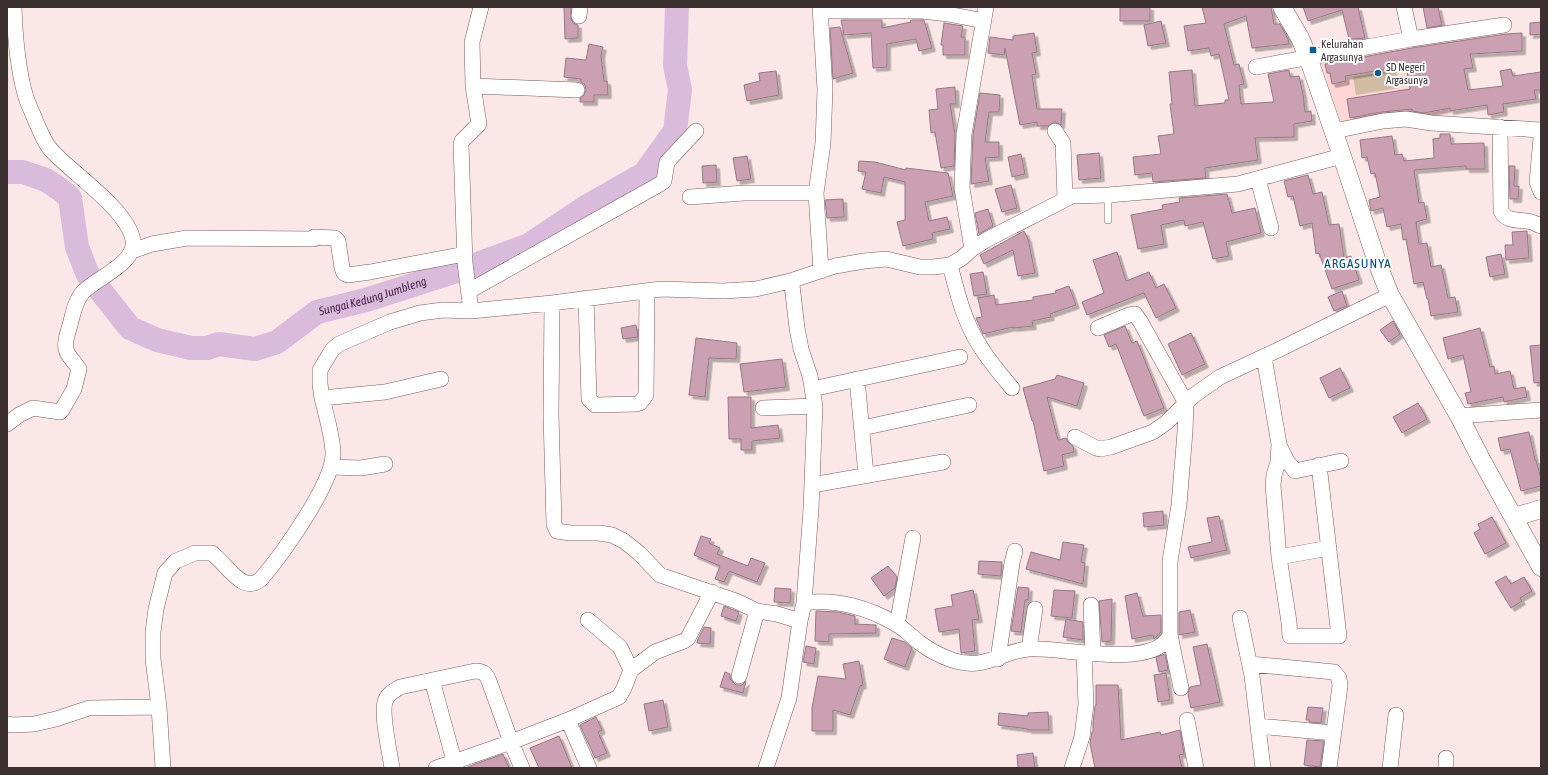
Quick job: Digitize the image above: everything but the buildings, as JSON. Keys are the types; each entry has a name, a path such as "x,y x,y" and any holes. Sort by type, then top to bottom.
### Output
{"street":[{"path":"14,7 16,49 25,95 46,143 59,158 121,217 133,240 132,251"},
{"path":"471,311 465,258 461,144 462,141 479,124 473,86 472,42 481,7"},
{"path":"1282,7 1293,25 1308,57 1378,265 1390,294 1459,416 1541,567"},
{"path":"1404,7 1411,39"},
{"path":"821,271 816,193 823,143 825,90 820,9 985,14 964,134 962,188 972,248"},
{"path":"1256,67 1411,39 1504,25"},
{"path":"473,86 577,90"},
{"path":"1334,131 1383,121 1406,119 1431,123 1541,130"},
{"path":"1500,127 1501,211 1508,219 1533,222 1541,226"},
{"path":"468,288 660,184 664,181 667,162 696,131"},
{"path":"1055,131 1064,143 1065,198"},
{"path":"1541,138 1537,182 1541,192"},
{"path":"164,768 153,659 153,632 156,609 165,573 176,561 192,553 212,553 238,579 247,583 257,582 274,564 311,509 331,467 333,453 322,398 320,370 332,350 340,344 390,322 420,313 443,310 471,311 647,291 684,289 722,291 769,287 847,263 886,259 920,267 950,265 962,258 972,248 1065,198 1079,194 1108,195 1238,184 1342,156"},
{"path":"1258,179 1271,228"},
{"path":"690,197 744,193 816,193"},
{"path":"7,424 19,415 33,408 60,412 74,389 79,369 76,363 67,354 65,341 76,302 83,291 119,265 132,251 152,244 187,238 314,240 314,237 335,238 338,241 343,270 348,275 465,258"},
{"path":"950,265 958,294 972,331 980,346 1012,388"},
{"path":"766,768 789,698 804,603 812,485 815,406 797,328 792,285 790,281"},
{"path":"586,298 589,398 595,405 636,404 640,403 646,395 647,291"},
{"path":"1075,437 1096,448 1111,446 1159,428 1186,403 1220,376 1264,357 1390,294"},
{"path":"552,303 551,415 554,524 556,530 570,533 599,533 612,535 624,540 660,575 712,592 757,611 778,614 800,621"},
{"path":"1098,328 1135,314 1186,403 1186,426 1179,505 1170,561 1170,636 1181,688"},
{"path":"812,389 960,357"},
{"path":"1264,357 1279,444 1278,462 1273,485 1279,557 1290,636 1339,636 1319,465"},
{"path":"322,398 385,392 441,379"},
{"path":"857,379 866,475"},
{"path":"862,428 969,405"},
{"path":"763,408 815,406"},
{"path":"1459,416 1541,410"},
{"path":"1279,444 1287,461 1295,470 1342,461"},
{"path":"812,485 943,462"},
{"path":"331,467 361,468 385,464"},
{"path":"1514,517 1541,509"},
{"path":"897,625 913,538"},
{"path":"1279,557 1329,548"},
{"path":"998,658 1012,563 1016,551"},
{"path":"436,768 455,765 568,720 619,697 631,670 655,652 688,638 712,592"},
{"path":"804,603 821,601 852,606 871,612 897,625 921,644 952,660 969,664 982,663 1014,652 1029,649 1119,655 1158,648 1167,641 1170,636"},
{"path":"1072,768 1082,737 1086,704 1091,605"},
{"path":"1029,649 1035,609"},
{"path":"739,676 757,611"},
{"path":"1240,618 1250,664 1263,768"},
{"path":"588,620 620,646 631,670"},
{"path":"1250,664 1334,672 1337,674 1340,686 1329,768"},
{"path":"392,768 384,711 385,701 390,693 400,687 476,671 482,671 486,674 522,768"},
{"path":"432,680 455,765"},
{"path":"7,724 34,724 56,719 89,708 159,707"},
{"path":"1390,768 1396,715"},
{"path":"568,720 589,768"},
{"path":"1187,720 1196,768"},
{"path":"1258,726 1333,733"}],"lane":[{"path":"1108,195 1108,220"}],"shaded area":[{"name":"SD Negeri Argasunya","path":"1421,41 1448,108 1448,122 1344,122 1340,120 1319,58"},
{"path":"1396,70 1399,88 1356,95 1353,77"}],"waterway":[{"name":"Sungai Kedung Jumbleng","path":"7,172 23,172 46,180 70,198 77,247 88,275 130,328 157,340 191,348 207,348 219,344 255,349 277,342 317,312 366,300 472,266 529,245 586,207 644,174 675,131 680,90 675,65 677,7"}],"place":[{"name":"Kelurahan Argasunya","path":"1313,50"},
{"name":"SD Negeri Argasunya","path":"1378,73"}],"district":[{"name":"ARGASUNYA","path":"1358,263"}]}
